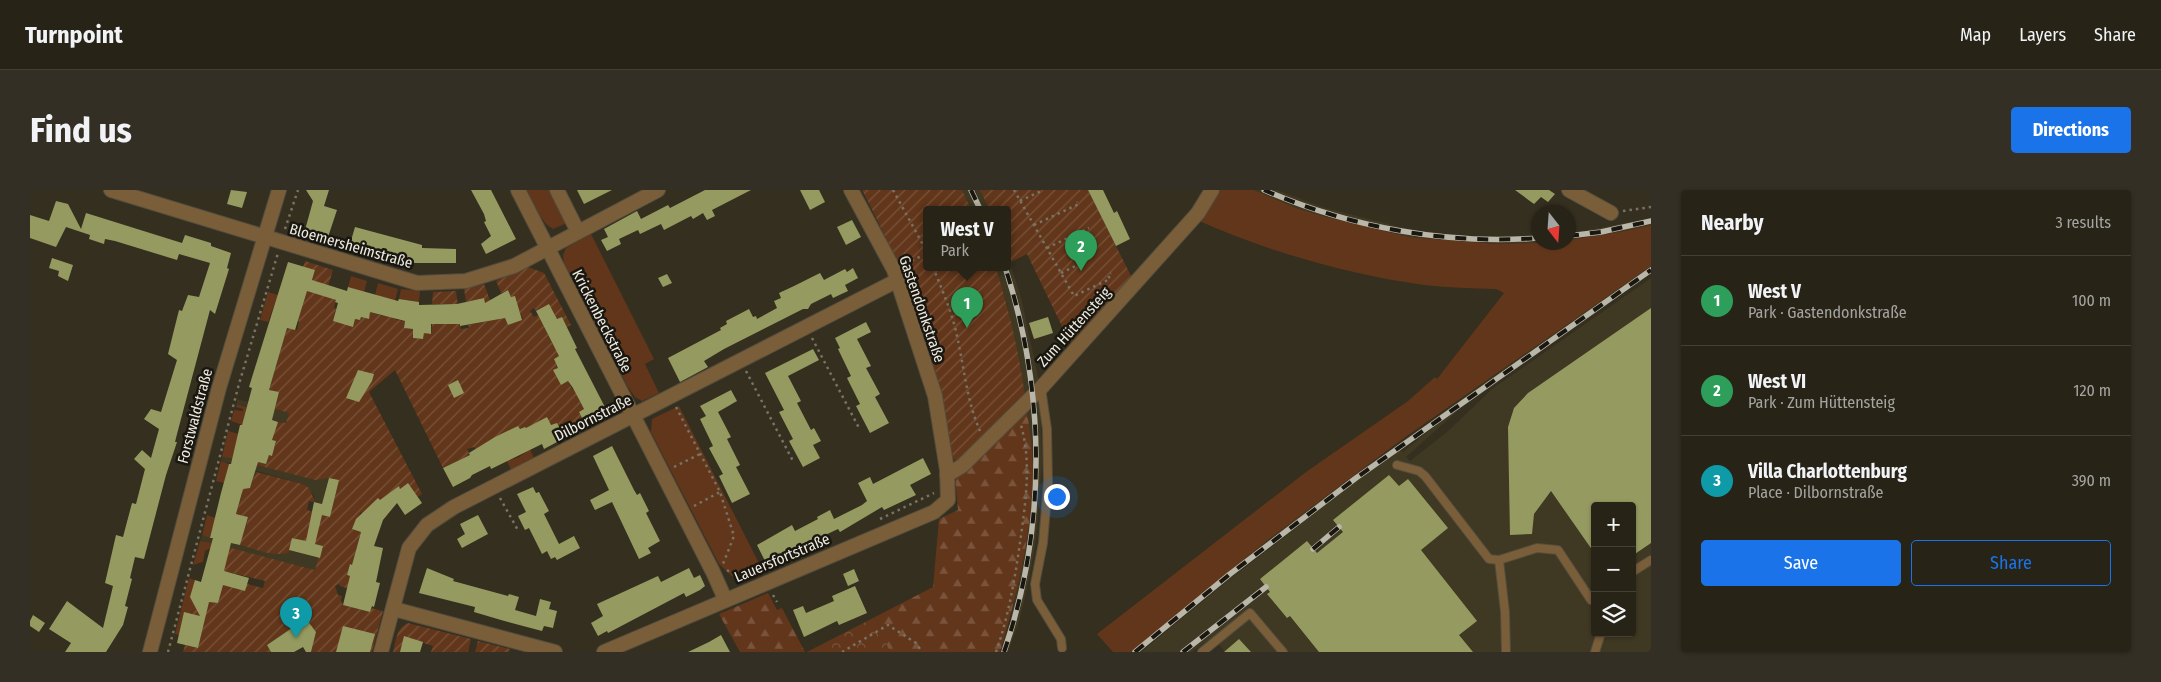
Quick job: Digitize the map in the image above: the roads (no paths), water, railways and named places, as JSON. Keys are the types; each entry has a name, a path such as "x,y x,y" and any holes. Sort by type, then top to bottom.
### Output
{"street":[{"name":"Bloemersheimstraße","path":"111,190 417,283 466,281 514,266 658,190"},
{"name":"Forstwaldstraße","path":"150,652 219,388 279,190"},
{"name":"Krickenbeckstraße","path":"518,190 725,600"},
{"path":"557,190 578,232"},
{"name":"Gastendonkstraße","path":"851,190 898,280 935,396 947,476"},
{"name":"Zum Hüttensteig","path":"947,476 962,466 1041,388 1198,214 1212,190"},
{"path":"1569,190 1611,213"},
{"name":"Dilbornstraße","path":"381,652 409,548 427,525 454,507 494,486 898,280"},
{"name":"Lauersfortstraße","path":"604,652 934,512 948,500 947,476"},
{"path":"394,609 555,652"}],"lane":[{"path":"1041,388 1047,429 1048,482 1043,543 1035,584 1037,600 1060,639 1062,648"},
{"path":"1396,464 1419,471 1425,476 1489,558 1498,560 1537,548 1558,550 1591,597"},
{"path":"1498,560 1505,612 1506,652"},
{"path":"1636,569 1651,560"},
{"path":"1202,652 1250,613 1283,652"},
{"path":"1595,652 1600,637"}],"railway":[{"path":"971,190 979,206"},
{"path":"1264,190 1330,214 1398,230 1468,239 1531,238"},
{"path":"1576,235 1601,232 1651,221"},
{"path":"1135,652 1230,574 1356,478 1651,270"},
{"path":"1004,652 1018,605 1028,557 1034,508 1036,460 1034,411 1028,362 1018,314 1006,271"},
{"path":"1313,549 1339,527"},
{"path":"1183,652 1266,587"}],"place":[{"name":"West VI","path":"1081,271"},
{"name":"West V","path":"967,328"},
{"name":"Villa Charlottenburg","path":"296,638"}]}
